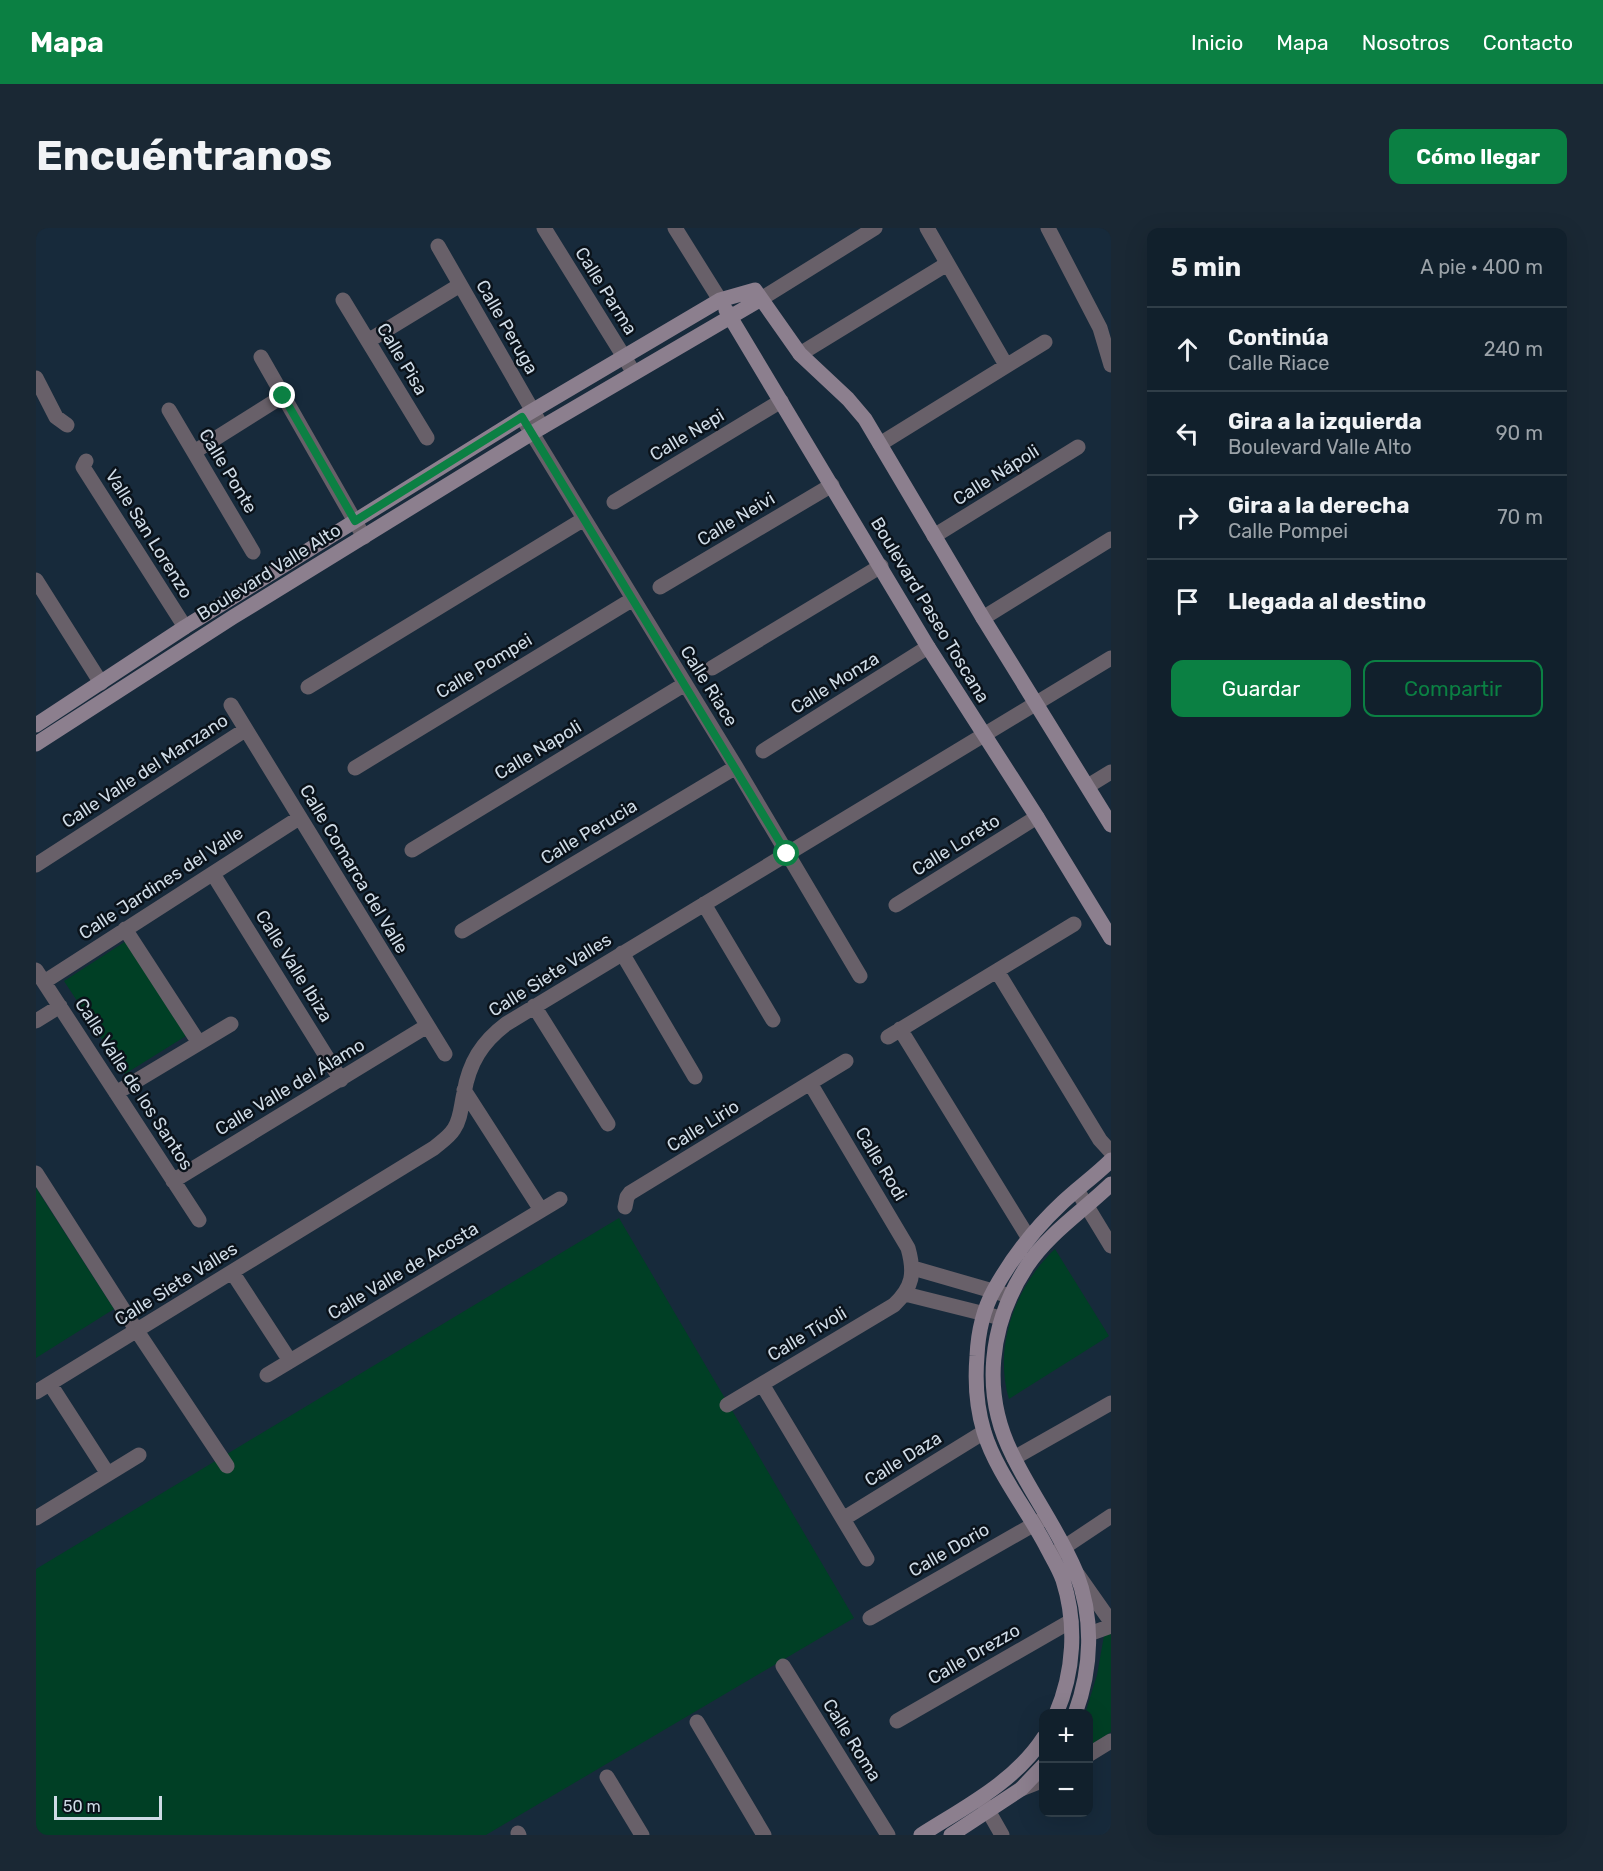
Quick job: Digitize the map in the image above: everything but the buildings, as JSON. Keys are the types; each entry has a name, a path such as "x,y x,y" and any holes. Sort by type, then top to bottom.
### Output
{"street":[{"name":"Calle Parma","path":"545,228 634,374"},
{"path":"675,228 720,300"},
{"name":"Boulevard Valle Alto","path":"36,744 233,617 537,430 730,317 763,293 875,228"},
{"path":"927,228 1006,365"},
{"path":"1048,228 1100,328 1111,365"},
{"name":"Calle Peruga","path":"438,246 527,414"},
{"path":"800,354 947,264"},
{"path":"368,341 460,285"},
{"path":"763,293 800,354 848,399 865,419 983,618 1111,825"},
{"name":"Boulevard Valle Alto","path":"36,725 185,627 527,414 720,300 763,293"},
{"name":"Calle Pisa","path":"343,300 427,438"},
{"name":"Boulevard Paseo Toscana","path":"720,300 928,647 1111,938"},
{"path":"880,444 1045,342"},
{"path":"261,357 364,537"},
{"path":"36,378 56,417 67,425"},
{"path":"194,452 283,396"},
{"name":"Calle Nepi","path":"614,502 781,400"},
{"name":"Calle Ponte","path":"169,410 253,552"},
{"name":"Calle Riace","path":"527,414 584,519 736,767 860,976"},
{"name":"Calle Nápoli","path":"934,536 1078,447"},
{"name":"Valle San Lorenzo","path":"86,461 83,467 185,627"},
{"name":"Calle Neivi","path":"660,587 832,485"},
{"path":"308,687 584,519"},
{"path":"983,618 1111,539"},
{"path":"712,668 881,566"},
{"path":"36,580 101,683"},
{"name":"Calle Pompei","path":"355,768 633,599"},
{"name":"Calle Monza","path":"763,751 928,647"},
{"name":"Calle Siete Valles","path":"36,1392 434,1148 455,1129 469,1071 494,1033 534,1006 1111,658"},
{"name":"Calle Napoli","path":"412,850 685,684"},
{"name":"Calle Comarca del Valle","path":"231,705 445,1054"},
{"name":"Calle Valle del Manzano","path":"36,865 245,730"},
{"name":"Calle Perucia","path":"462,931 736,767"},
{"path":"1088,786 1111,772"},
{"name":"Calle Loreto","path":"896,905 1037,817"},
{"name":"Calle Jardines del Valle","path":"40,976 126,929 299,818"},
{"name":"Calle Valle Ibiza","path":"213,874 341,1080"},
{"path":"704,904 773,1020"},
{"path":"1028,1237 894,1033 1074,924"},
{"path":"126,929 199,1043"},
{"path":"622,953 694,1077"},
{"path":"997,970 1100,1140 1111,1152"},
{"name":"Calle Valle de los Santos","path":"40,976 199,1220"},
{"path":"36,1021 60,1006"},
{"path":"534,1006 608,1124"},
{"path":"116,1093 231,1024"},
{"name":"Calle Valle del Álamo","path":"173,1181 427,1026"},
{"name":"Calle Lirio","path":"625,1208 630,1193 846,1061"},
{"name":"Calle Rodi","path":"810,1083 901,1234 908,1248 913,1268"},
{"path":"464,1090 541,1210"},
{"path":"1041,1520 993,1454 984,1432 975,1373 978,1341 984,1314 993,1292 1028,1237 1111,1160"},
{"path":"36,1173 227,1466"},
{"path":"1089,1634 1111,1624 1076,1571 1058,1552 1041,1520 999,1424 994,1400 992,1370 1001,1318 1027,1266 1058,1230 1111,1184"},
{"path":"1077,1190 1111,1246"},
{"name":"Calle Valle de Acosta","path":"267,1375 560,1199"},
{"path":"1001,1318 906,1294 913,1268 1010,1296"},
{"path":"232,1272 290,1362"},
{"name":"Calle Tívoli","path":"727,1405 894,1305 906,1294"},
{"path":"50,1384 108,1474"},
{"path":"762,1384 867,1559"},
{"path":"1014,1458 1111,1403"},
{"name":"Calle Daza","path":"843,1519 984,1432"},
{"path":"36,1518 138,1455"},
{"path":"1058,1552 1111,1516"},
{"name":"Calle Dorio","path":"870,1618 1041,1520"},
{"path":"1058,1552 1071,1621 1072,1652 1066,1691 1058,1709"},
{"path":"1076,1571 1084,1599 1089,1634 1083,1692 1077,1709"},
{"name":"Calle Drezzo","path":"897,1720 1071,1621"},
{"name":"Calle Roma","path":"783,1666 888,1835"},
{"path":"697,1722 764,1835"},
{"path":"1093,1752 1111,1741"},
{"path":"921,1835 980,1798 1017,1770 1039,1744"},
{"path":"951,1835 1021,1789 1039,1770"},
{"path":"607,1778 642,1835"},
{"path":"1021,1789 1039,1782"},
{"path":"980,1798 1002,1835"}],"green space":[{"path":"126,941 186,1036 125,1074 64,981"},
{"path":"36,1188 114,1309 36,1358"},
{"path":"619,1218 854,1618 486,1835 36,1835 36,1569"},
{"path":"1055,1249 1109,1336 1009,1399 1004,1358 1011,1318 1029,1280"},
{"path":"1105,1630 1111,1630 1111,1732 1093,1743 1093,1709 1087,1709 1097,1675"}],"route":[{"path":"283,396 355,521 522,417 787,854"}]}
